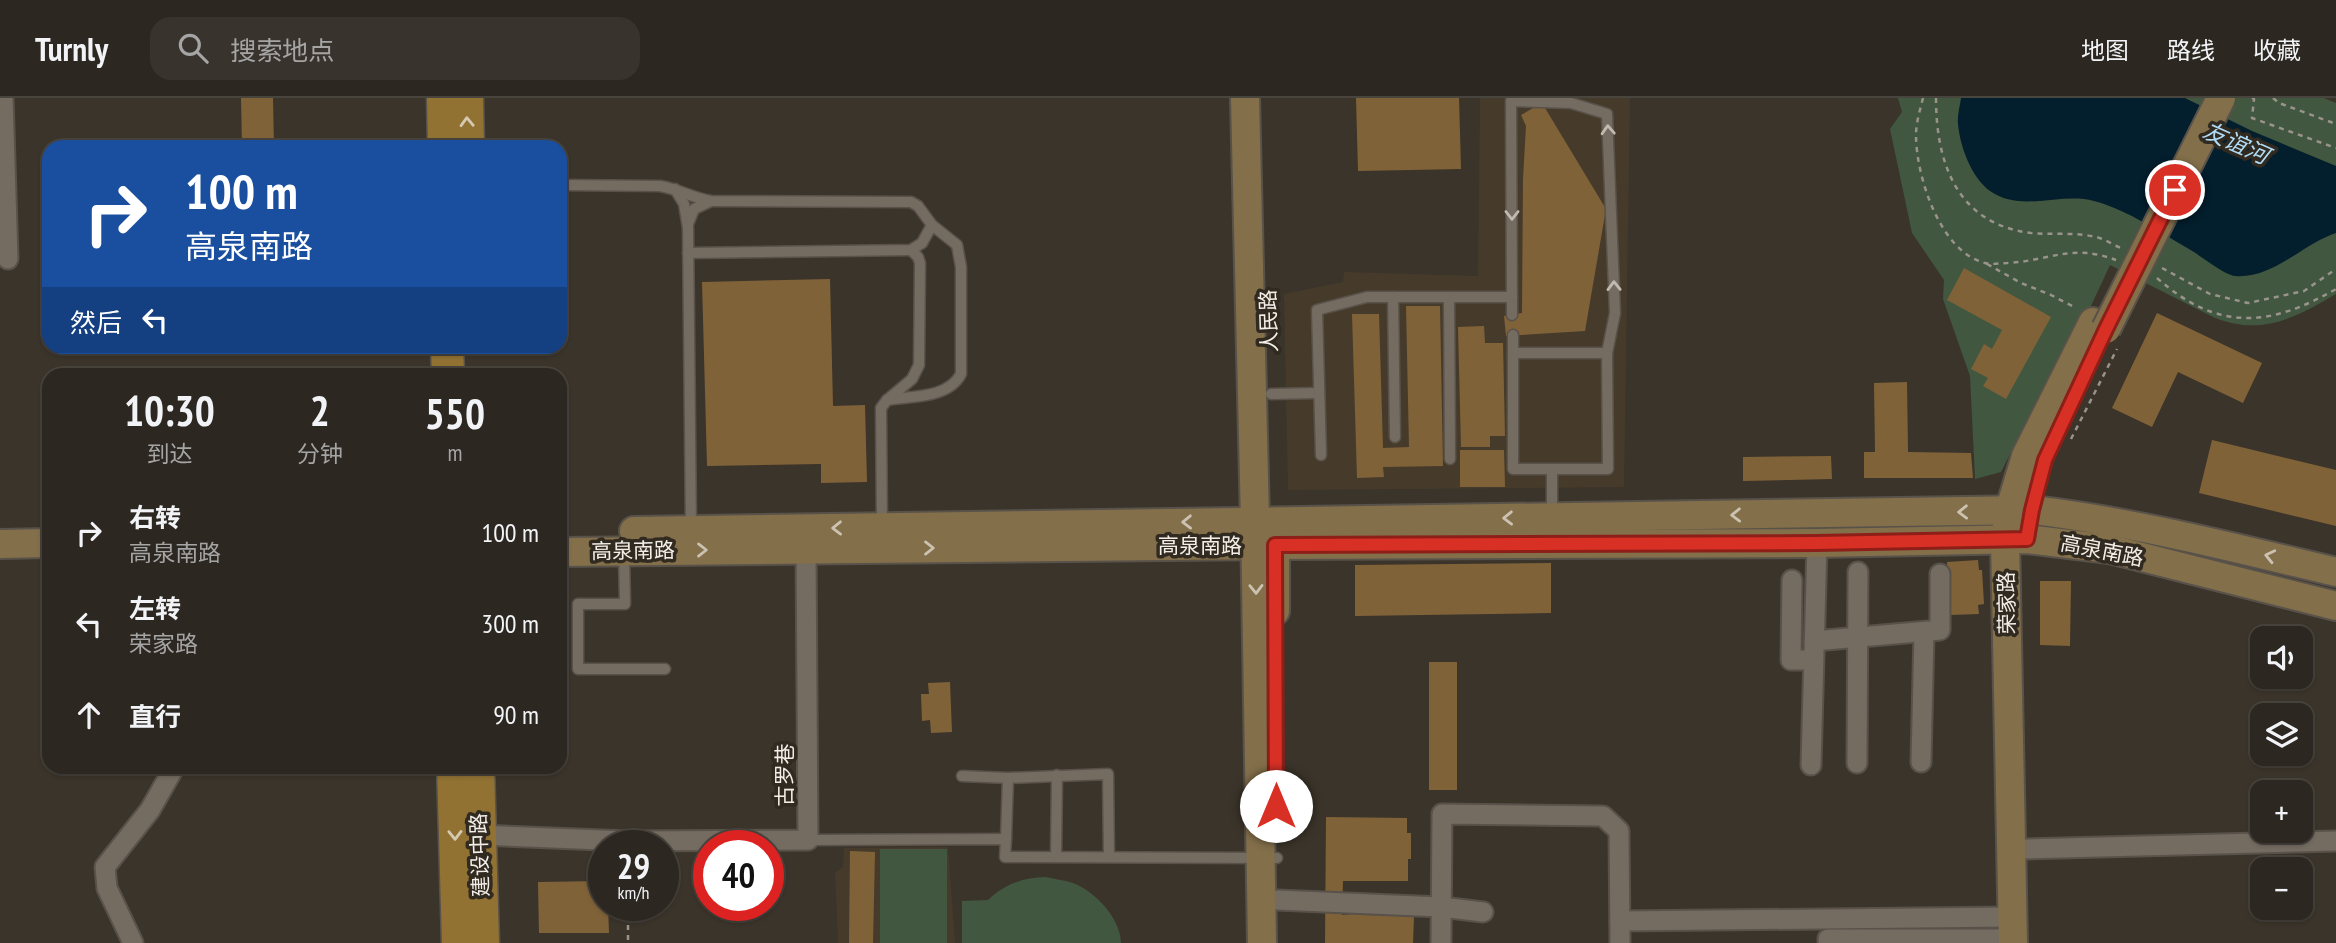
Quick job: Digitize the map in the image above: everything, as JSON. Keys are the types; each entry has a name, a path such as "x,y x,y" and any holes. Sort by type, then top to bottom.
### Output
{"main road":[{"path":"443,98 444,140"},
{"path":"467,98 468,140"},
{"name":"人民路","path":"1245,98 1265,533"},
{"name":"人民路","path":"1262,98 1271,394 1265,533"},
{"name":"荣家路","path":"2016,936 2016,539 2021,511 2045,460 2098,326 2204,98"},
{"path":"2098,326 2221,98"},
{"name":"高泉南路","path":"567,533 882,527 1265,533 1552,531 2021,511 2086,517 2181,535 2336,572"},
{"name":"高泉南路","path":"1552,531 1816,543 2016,539 2110,549 2336,606"},
{"path":"1262,943 1269,858 1265,533"},
{"name":"高泉南路","path":"567,552 806,549 1265,533"},
{"name":"荣家路","path":"2016,539 2024,565 2026,849 2016,936"},
{"path":"0,544 42,543"},
{"path":"0,561 42,560"},
{"name":"建设中路","path":"453,774 458,943"},
{"name":"建设中路","path":"478,774 483,943"},
{"path":"1269,858 1277,900 1278,943"}],"street":[{"path":"3,98 8,259"},
{"path":"1811,765 1816,543"},
{"name":"古罗巷","path":"806,549 808,839"},
{"path":"1857,763 1858,572"},
{"path":"1792,580 1791,660 1814,650 1859,637 1940,630 1940,574"},
{"path":"1921,762 1924,632"},
{"path":"128,942 107,888 105,867 150,810 170,774"},
{"path":"1441,943 1442,814 1603,816 1619,831 1620,943"},
{"path":"480,835 627,841 808,839"},
{"path":"2026,849 2336,841"},
{"path":"1277,900 1441,907 1483,912"},
{"path":"1620,921 2016,936"},
{"path":"1828,943 1828,939 2016,936"}],"lane":[{"path":"1512,315 1511,101 1571,103 1607,114 1615,313 1607,353 1608,469 1513,469 1513,335"},
{"path":"567,186 648,186 674,189 696,199 711,201 911,202 918,206 930,233 920,263 919,365 912,379 887,400 880,416 882,527"},
{"path":"674,189 684,204 688,228"},
{"path":"691,530 688,228 694,209 711,201"},
{"path":"688,253 911,250 930,233"},
{"path":"887,400 929,395 950,386 961,374 959,254 952,240 930,233"},
{"path":"911,250 920,263"},
{"path":"1449,297 1450,459"},
{"path":"1321,455 1317,310 1367,298 1512,298"},
{"path":"1393,298 1395,437"},
{"path":"1513,353 1607,353"},
{"path":"1271,394 1319,393"},
{"path":"1552,469 1552,531"},
{"path":"624,550 625,604 578,604 578,669 665,669"},
{"path":"962,776 1008,778 1108,774 1109,857"},
{"path":"1056,857 1057,775"},
{"path":"1008,778 1005,857 1269,858"},
{"path":"808,839 1006,839"}],"path":[{"path":"1923,98 1916,133 1919,163 1932,208 1948,236 1966,255 2051,295 2098,326 2071,439"},
{"path":"1936,98 1936,132 1945,163 1955,187 1974,211 1998,223 2028,232 2099,238 2124,250"},
{"path":"2252,98 2252,118 2336,148"},
{"path":"2273,98 2279,103 2336,124"},
{"path":"1987,264 2014,263 2082,251 2126,263"},
{"path":"2156,264 2210,294 2248,303 2304,291 2336,269"},
{"path":"2151,273 2185,298 2229,318 2286,314 2336,289"},
{"path":"628,921 628,943"}],"shaded area":[{"path":"1480,98 1630,98 1624,487 1288,490 1284,294 1343,282 1344,272 1478,276"},
{"path":"948,847 955,943 838,943 835,873 843,867 844,848"}],"green space":[{"path":"1898,98 2324,98 2336,103 2336,294 2278,322 2263,325 2232,323 2215,318 2110,265 2071,349 2033,408 2001,472 1975,479 1970,376 1943,299 1944,280 1912,233 1890,129 1902,112"},
{"path":"880,849 947,849 947,943 880,943"},
{"path":"1045,877 1073,883 1090,892 1112,916 1121,943 962,943 962,901 988,900 1014,883"}],"water":[{"name":"友谊河","path":"1961,98 2185,98 2252,131 2336,166 2336,233 2275,267 2235,276 2220,270 2145,223 2107,205 2081,199 2015,201 2002,197 1983,185 1968,160 1958,124"}],"building":[{"path":"241,98 273,98 274,140 242,140"},
{"path":"1356,98 1459,98 1461,169 1358,171"},
{"path":"1542,103 1606,209 1585,331 1506,336 1504,316 1522,313 1526,126 1521,115"},
{"path":"1964,268 2051,317 2006,399 1983,386 1988,378 1971,369 1984,344 1992,349 2002,330 1947,300"},
{"path":"830,279 833,406 865,405 867,482 821,483 821,464 707,466 702,282"},
{"path":"1406,306 1440,306 1443,466 1383,467 1384,477 1357,478 1352,314 1379,314 1383,448 1409,447"},
{"path":"2157,313 2262,363 2243,403 2178,372 2152,427 2112,408"},
{"path":"1484,326 1485,343 1503,343 1505,436 1490,436 1490,447 1461,447 1458,327"},
{"path":"1907,382 1908,452 1971,453 1973,478 1864,478 1864,452 1875,452 1874,383"},
{"path":"2212,440 2336,470 2336,526 2199,493"},
{"path":"1460,450 1504,450 1505,487 1460,487"},
{"path":"1831,456 1832,479 1743,481 1743,457"},
{"path":"1978,560 1979,570 1982,570 1984,604 1978,605 1979,614 1950,615 1947,562"},
{"path":"1551,563 1551,613 1355,616 1355,565"},
{"path":"2040,581 2071,581 2070,646 2040,645"},
{"path":"1429,662 1457,662 1457,790 1429,790"},
{"path":"950,682 952,732 931,733 930,720 922,721 921,694 929,694 928,683"},
{"path":"1326,817 1407,818 1407,833 1411,833 1408,881 1343,881 1342,915 1365,913 1414,916 1413,943 1325,943"},
{"path":"850,851 875,852 873,943 849,943"},
{"path":"588,881 588,921 609,921 609,933 539,933 538,882"}],"route":[{"path":"1276,806 1275,545 1816,543 2027,539 2045,460 2175,190"}]}
